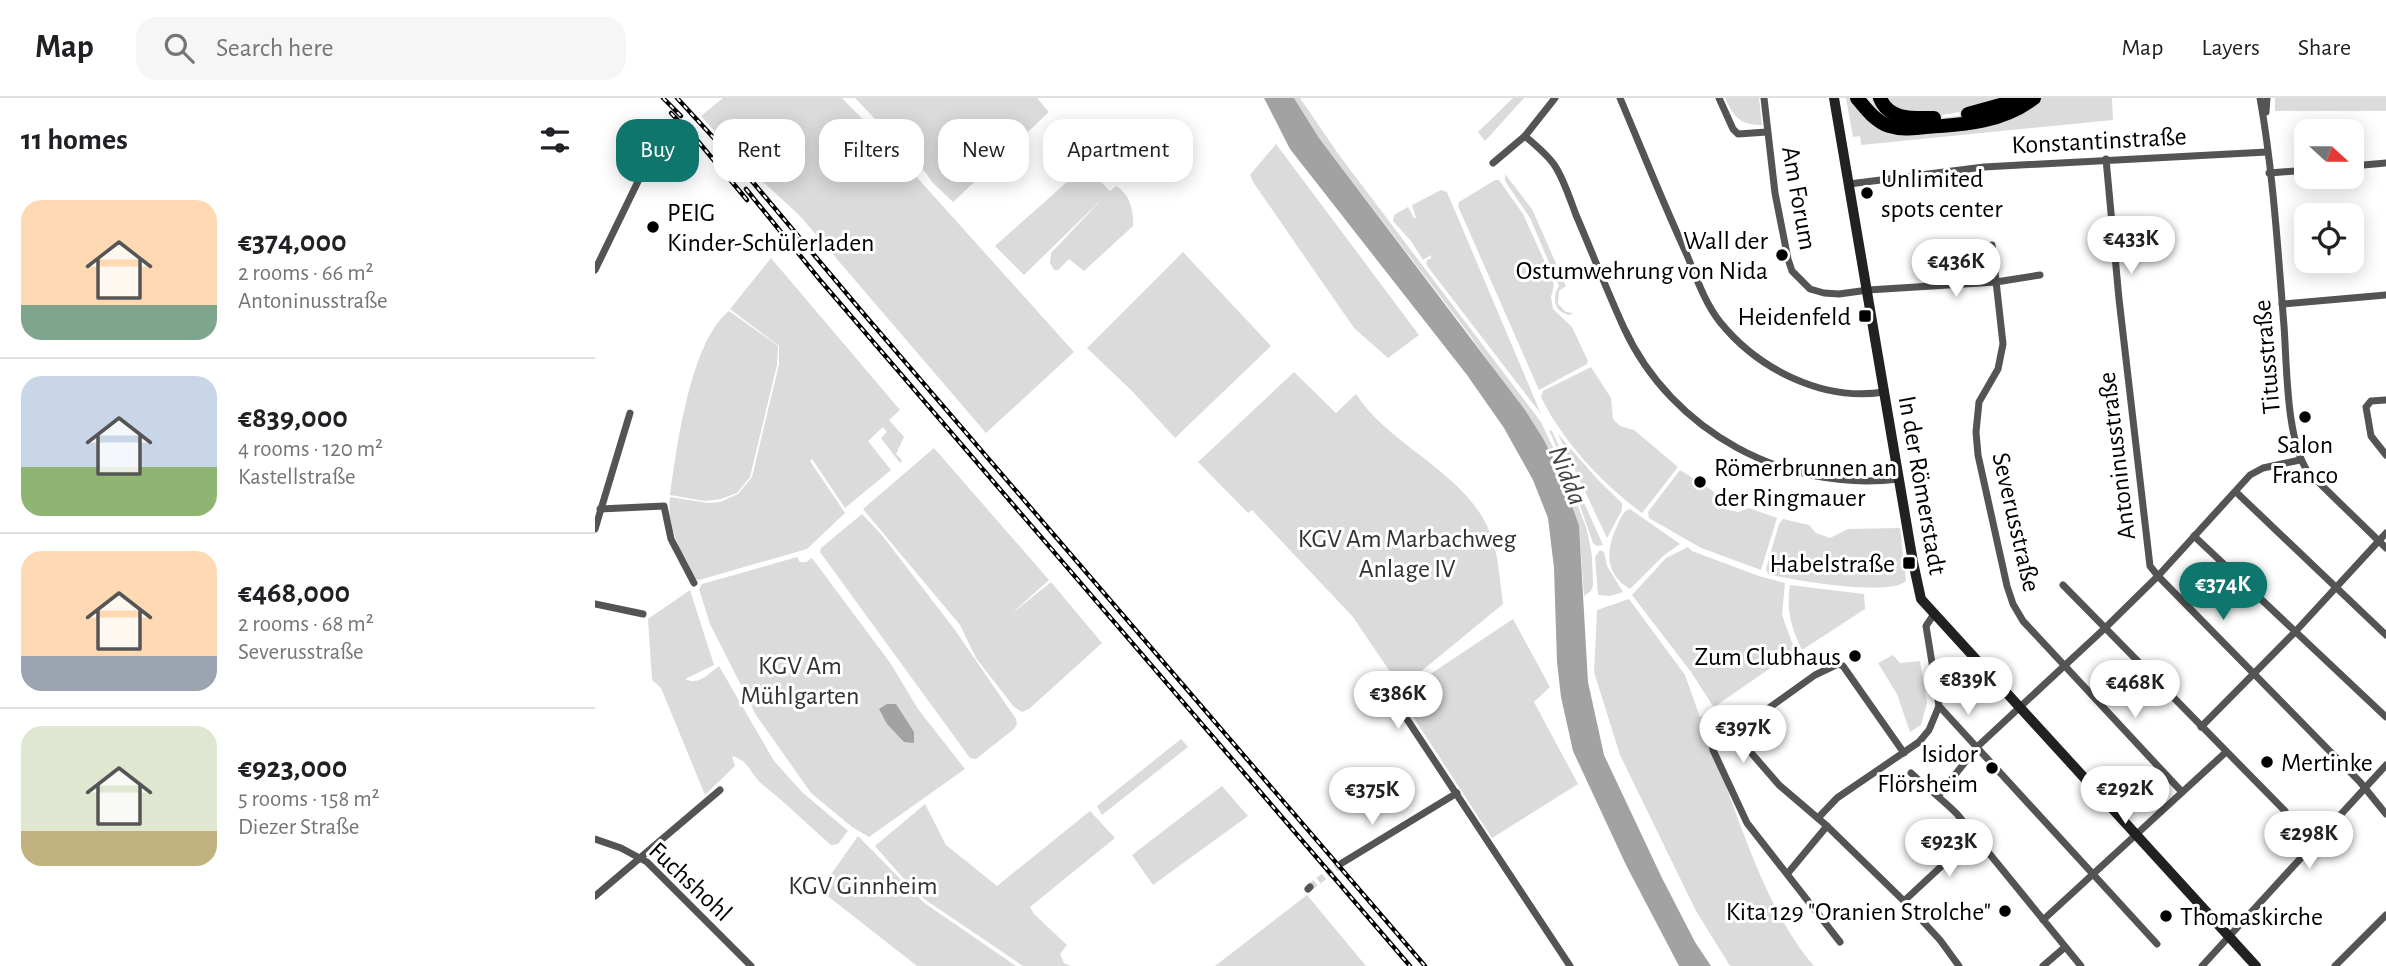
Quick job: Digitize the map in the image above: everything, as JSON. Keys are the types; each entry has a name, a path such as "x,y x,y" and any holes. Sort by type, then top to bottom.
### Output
{"highway":[{"path":"1857,98 1879,121 1901,128 1946,127 1996,118 2034,98"},
{"path":"1880,98 1892,114 1921,118 1951,117 1978,112 2017,98"}],"street":[{"path":"1493,163 1525,136 1555,98"},
{"path":"1620,98 1699,283 1718,320 1735,340 1767,364 1801,382 1849,393 1884,393"},
{"name":"Am Forum","path":"1719,98 1738,134 1767,132"},
{"name":"Am Forum","path":"1764,98 1775,193 1792,271 1810,289 1839,294 1996,282 2040,275"},
{"name":"In der Römerstadt","path":"1834,98 1921,599 1934,614 1926,626 1939,705"},
{"name":"Titusstraße","path":"2260,98 2283,304 2291,412 2300,460"},
{"name":"Titusstraße","path":"2265,127 2267,98"},
{"path":"1525,136 1555,166 1624,329 1639,356 1670,397 1696,421 1733,446 1795,471 1834,480 1899,479"},
{"name":"Konstantinstraße","path":"1849,184 1984,167 2267,152"},
{"name":"Antoninusstraße","path":"2106,159 2119,299 2150,566 2365,787 2386,814"},
{"path":"2364,165 2386,163"},
{"path":"2269,173 2294,171"},
{"path":"595,270 638,182"},
{"name":"Severusstraße","path":"1992,245 2003,344 1998,369 1979,402 1976,432 1978,455 1997,544 2013,604 2023,621 2067,665 2182,792"},
{"path":"2283,304 2386,295"},
{"path":"2386,400 2371,401 2366,407 2371,436 2386,455"},
{"path":"595,529 597,506 630,413"},
{"path":"1939,795 1977,747 2067,665 2158,576 2250,475 2263,468 2300,460 2308,472 2386,548"},
{"path":"2236,492 2386,635"},
{"path":"597,506 664,506 670,539 694,583"},
{"path":"2201,727 2295,632 2386,533"},
{"path":"2195,536 2386,717"},
{"path":"2063,585 2285,811"},
{"path":"595,604 643,614"},
{"path":"1934,614 2256,966"},
{"path":"1840,942 1747,823 1713,750 1713,742 1838,664 1843,666 1904,753"},
{"path":"1392,698 1570,966"},
{"path":"1818,818 1837,798 1919,742 1929,730 1939,705 2157,944"},
{"path":"1732,731 1779,785 1827,826 1904,901 1940,940 1958,966"},
{"path":"2043,920 2226,752"},
{"path":"2202,966 2386,765"},
{"path":"1911,773 1932,793 1939,795 2081,966"},
{"path":"595,896 720,790"},
{"path":"1342,863 1457,793"},
{"path":"1788,873 1827,826"},
{"path":"1904,901 1974,836"},
{"name":"Fuchshohl","path":"595,839 621,848 641,859 751,966"},
{"path":"2335,966 2386,915"},
{"path":"2043,966 2064,948"}],"green space":[{"path":"723,98 842,98 863,119 819,119 819,182 921,182 1074,352 986,433 800,216 763,182 805,182 805,119 713,119 713,129 701,116"},
{"path":"855,98 1037,98 1049,112 1029,131 1029,119 938,119 938,182 974,182 953,202 924,171 924,119 875,119"},
{"path":"1294,98 1300,98 1339,155 1541,422 1567,477 1587,530 1592,556 1593,585 1591,591 1584,596 1579,525 1558,468 1544,440 1469,334 1319,138"},
{"path":"1513,98 1524,98 1485,141 1478,132"},
{"path":"1725,98 1759,98 1762,125 1739,119"},
{"path":"1846,98 1853,98 1887,130 2029,108 2042,98 2112,98 2113,120 1861,145 1860,136 1853,137"},
{"path":"1883,98 2007,98 1954,113 1926,116 1899,112"},
{"path":"2275,98 2386,98 2386,111 2275,111"},
{"path":"1276,144 1419,335 1388,358 1354,328 1253,182 1250,175"},
{"path":"1505,174 1532,209 1566,286 1559,291 1558,304 1566,312 1573,313 1570,315 1556,305 1555,296 1559,286 1530,218 1505,181"},
{"path":"1499,180 1523,214 1554,285 1551,297 1553,309 1572,327 1588,361 1539,390 1458,206 1459,202"},
{"path":"1067,182 1101,182 1110,191 1116,186 1128,198 1132,209 1133,226 1084,271 1069,259 1058,270 1054,270 1050,263 1051,253 1103,198 1024,275 995,246"},
{"path":"1441,190 1447,192 1541,414 1428,267 1426,263 1431,259 1431,255 1423,260 1393,221 1394,215 1408,207 1416,218 1412,205"},
{"path":"1183,252 1271,346 1175,438 1132,391 1087,348"},
{"path":"771,258 900,410 889,420 904,437 896,454 902,460 900,463 881,438 887,432 883,427 868,441 891,470 845,508 812,459 810,461 845,513 807,549 699,580 693,578 676,539 670,518 670,497 708,503 720,502 738,494 752,477 779,364 779,346 730,309"},
{"path":"729,311 778,346 777,365 750,477 737,493 721,499 705,501 670,495 681,424 695,370 704,346"},
{"path":"1591,367 1611,398 1613,419 1620,426 1634,430 1678,467 1642,513 1612,489 1585,461 1560,430 1541,397 1543,391"},
{"name":"KGV Am Marbachweg Anlage IV","path":"1294,372 1336,413 1356,394 1371,414 1468,497 1483,517 1493,541 1503,604 1401,688 1353,617 1252,510 1248,513 1198,462"},
{"path":"1549,430 1552,431 1603,545 1597,546 1593,543 1571,480"},
{"path":"1558,434 1622,503 1622,510 1607,538"},
{"path":"934,448 1049,580 1010,615 1051,582 1102,643 1029,709 1022,712 1014,707 976,658 960,625 863,509"},
{"path":"1680,470 1713,491 1724,509 1738,512 1749,508 1777,518 1761,570 1701,548 1649,518 1648,512"},
{"path":"1630,509 1680,544 1663,556 1630,589 1615,576 1609,552 1621,518 1625,511"},
{"name":"KGV Am Mühlgarten","path":"862,514 881,534 955,630 1016,719 1014,729 976,759 970,758 820,552 821,548"},
{"path":"1783,519 1809,525 1816,533 1830,538 1848,529 1900,528 1906,581 1896,586 1881,588 1861,587 1768,574 1766,569 1779,524"},
{"path":"1688,547 1692,551 1759,576 1785,583 1782,615 1795,651 1713,706 1691,672 1632,595 1666,558"},
{"path":"1600,550 1604,552 1607,566 1623,592 1610,596 1598,595 1595,557"},
{"path":"797,557 800,562 812,558 891,664 918,709 965,769 869,837 852,827 811,793 756,715 710,624 699,589 702,584"},
{"path":"1790,585 1864,594 1865,609 1802,650 1790,618"},
{"path":"690,590 714,665 685,679 699,680 719,666 774,761 802,792 848,831 838,844 831,845 763,785 738,758 732,756 735,766 705,795 661,688 652,680 648,619"},
{"path":"1629,599 1685,675 1700,717 1712,713 1724,729 1710,743 1742,830 1781,917 1814,966 1730,966 1696,911 1620,755 1594,672 1597,610"},
{"path":"1513,619 1550,687 1534,702 1578,784 1492,838 1399,695"},
{"path":"1893,655 1900,663 1920,661 1927,703 1921,725 1910,732 1897,694 1878,663"},
{"path":"1181,739 1188,747 1102,815 1097,806"},
{"path":"1222,786 1248,816 1153,885 1132,855"},
{"path":"925,804 946,845 997,886 1090,811 1115,838 1030,907 1067,945 1060,954 1064,963 1071,966 1023,966 927,901 909,885 875,846"},
{"name":"KGV Ginnheim","path":"858,836 923,902 1016,966 917,966 820,890"},
{"path":"1307,895 1366,966 1215,966"}],"shaded area":[{"path":"1264,98 1294,98 1319,138 1525,410 1544,440 1558,468 1579,525 1588,682 1604,755 1662,878 1695,942 1711,966 1679,966 1626,865 1573,751 1561,697 1557,662 1554,568 1548,518 1533,480 1504,428 1467,375 1290,149"},
{"path":"887,704 896,704 914,732 914,743 904,742 887,724 879,709"}],"tunnel":[{"path":"1310,887 1342,863"}],"railway":[{"path":"663,98 681,116"},
{"path":"677,98 735,161 1425,966"},
{"path":"671,113 747,200"},
{"path":"746,189 820,280 1410,966"}],"place":[{"name":"Unlimited spots center","path":"1867,193"},
{"name":"PEIG Kinder-Schülerladen","path":"653,227"},
{"name":"Wall der Ostumwehrung von Nida","path":"1782,255"},
{"name":"Heidenfeld","path":"1865,316"},
{"name":"Salon Franco","path":"2305,417"},
{"name":"Römerbrunnen an der Ringmauer","path":"1700,482"},
{"name":"Habelstraße","path":"1909,563"},
{"name":"Zum Clubhaus","path":"1855,656"},
{"name":"Mertinke","path":"2267,762"},
{"name":"Isidor Flörsheim","path":"1992,768"},
{"name":"Kita 129 \"Oranien Strolche\"","path":"2005,911"},
{"name":"Thomaskirche","path":"2166,916"}],"water label":[{"name":"Nidda","path":"1569,475"}]}
